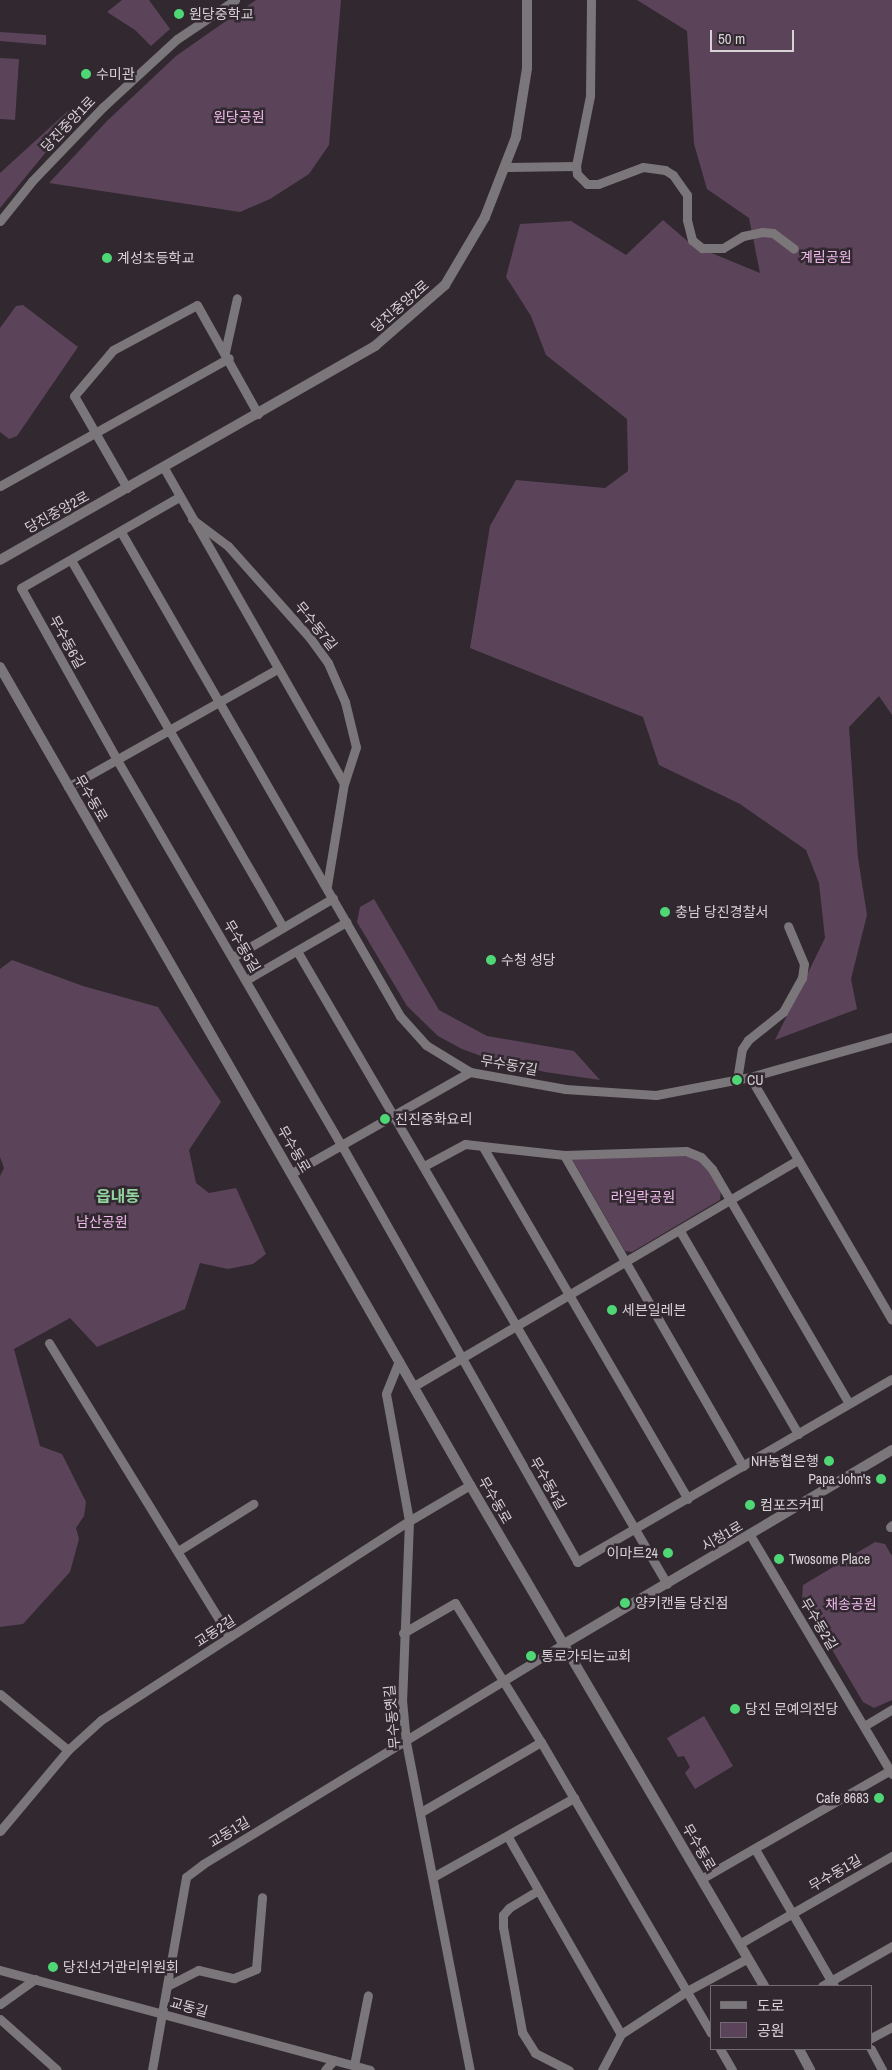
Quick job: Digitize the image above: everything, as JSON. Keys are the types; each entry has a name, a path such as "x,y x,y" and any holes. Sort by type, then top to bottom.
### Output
{"street":[{"name":"당진중앙1로","path":"0,221 32,181 104,107 177,39 235,0"},
{"name":"당진중앙2로","path":"0,560 375,346 445,285 485,217 516,137 527,68 527,0"},
{"path":"591,0 590,96 576,166 577,174 587,184 604,182 643,167 665,170 673,175 687,195 687,220 692,240 702,248 723,248 743,236 762,232 773,233 794,249"},
{"path":"505,167 576,166"},
{"path":"0,486 227,355 237,298"},
{"path":"127,488 74,396 113,350 197,305 227,355 258,414"},
{"name":"무수동7길","path":"164,468 277,669 344,783"},
{"name":"무수동6길","path":"117,760 21,588 180,497"},
{"name":"무수동7길","path":"192,518 228,546 310,638 328,663 345,702 356,747 344,783 327,886"},
{"path":"121,532 218,703"},
{"path":"71,560 283,927"},
{"name":"무수동로","path":"0,667 470,1485 763,1985"},
{"path":"68,786 277,669"},
{"name":"무수동7길","path":"218,703 334,898 400,1016 426,1045 470,1072 564,1088 656,1095 750,1077 892,1036"},
{"name":"무수동5길","path":"117,760 342,1146"},
{"path":"233,958 334,898"},
{"path":"246,980 346,922"},
{"path":"737,1080 742,1049 748,1040 783,1012 802,978 804,964 788,926"},
{"path":"297,950 667,1584"},
{"path":"292,1173 470,1072"},
{"path":"750,1077 892,1320"},
{"path":"424,1166 465,1144 564,1155 686,1151 707,1162 849,1403"},
{"name":"무수동4길","path":"342,1146 577,1562 892,1378"},
{"path":"483,1147 688,1498"},
{"path":"564,1155 625,1264 744,1466"},
{"path":"414,1386 462,1360 798,1160"},
{"path":"680,1231 798,1434"},
{"path":"49,1343 230,1638"},
{"name":"무수동옛길","path":"399,1361 386,1394 409,1521 402,1700 406,1742 470,2070"},
{"name":"시청1로","path":"564,1644 892,1450"},
{"name":"교동2길","path":"0,1831 68,1750 101,1720 409,1521 470,1485"},
{"path":"178,1551 253,1504"},
{"name":"무수동2길","path":"701,1879 891,1771 750,1535"},
{"path":"404,1633 455,1603 541,1742 710,2031"},
{"path":"406,1742 564,1644"},
{"path":"0,1694 68,1750"},
{"path":"864,1726 892,1709"},
{"name":"교동1길","path":"152,2070 161,2014 169,1985 186,1877 203,1864 406,1742"},
{"path":"421,1812 541,1742"},
{"path":"433,1878 574,1798"},
{"path":"508,1837 537,1891 621,2034"},
{"path":"755,1849 832,1984 892,1946"},
{"name":"무수동1길","path":"739,1944 892,1856"},
{"path":"537,1891 503,1915 506,1946 522,2032 535,2053 569,2070"},
{"path":"169,1985 198,1970 234,1978 256,1969 262,1896"},
{"path":"602,2070 621,2034 687,1992 748,1958"},
{"name":"교동길","path":"0,1970 370,2070"},
{"path":"0,2004 35,1979"},
{"path":"354,2065 368,1995"},
{"path":"0,2020 57,2070"},
{"path":"872,2037 892,2027"},
{"path":"721,2050 732,2070"},
{"path":"800,2050 810,2070"},
{"path":"872,2050 882,2070"},
{"path":"324,2070 334,2060"}],"green space":[{"path":"122,0 149,0 170,29 151,46 135,30 107,12"},
{"name":"원당공원","path":"256,0 341,0 329,145 309,174 270,199 240,212 49,183 107,121 176,56"},
{"name":"계림공원","path":"637,0 892,0 892,715 879,696 849,727 858,858 867,915 851,979 857,1009 775,1040 825,938 819,883 806,850 740,804 659,765 643,717 470,648 490,526 516,480 605,488 628,471 627,419 546,355 531,316 506,277 520,224 571,221 626,255 663,220 692,245 760,273 749,218 707,189 694,144 687,31"},
{"path":"0,32 46,35 46,45 0,41"},
{"path":"0,58 19,59 15,120 0,119"},
{"path":"68,111 74,118 0,208 0,173"},
{"path":"23,305 78,347 17,436 9,439 0,432 0,328 16,306"},
{"path":"374,899 439,1010 487,1036 574,1051 600,1080 545,1072 492,1060 462,1049 438,1036 407,1006 357,922 360,907"},
{"name":"남산공원","path":"12,960 83,986 158,1007 221,1102 189,1150 196,1183 209,1193 236,1188 266,1254 253,1264 228,1269 200,1263 185,1309 97,1347 70,1318 14,1349 40,1446 62,1454 86,1502 84,1516 76,1528 79,1539 70,1572 23,1624 0,1627 0,1176 4,1168 0,1157 0,969"},
{"name":"라일락공원","path":"685,1152 706,1165 721,1190 720,1200 632,1252 625,1251 572,1159"},
{"name":"채송공원","path":"875,1542 885,1544 892,1556 892,1700 874,1708 863,1702 802,1599 803,1585"},
{"path":"704,1716 733,1766 695,1789 685,1773 690,1767 684,1756 678,1757 667,1738"}],"place":[{"name":"원당중학교","path":"179,14"},
{"name":"수미관","path":"86,74"},
{"name":"계성초등학교","path":"107,258"},
{"name":"충남 당진경찰서","path":"665,912"},
{"name":"수청 성당","path":"491,960"},
{"name":"CU","path":"737,1080"},
{"name":"진진중화요리","path":"385,1119"},
{"name":"세븐일레븐","path":"612,1310"},
{"name":"NH농협은행","path":"829,1461"},
{"name":"Papa John's","path":"881,1479"},
{"name":"컴포즈커피","path":"750,1505"},
{"name":"이마트24","path":"668,1553"},
{"name":"Twosome Place","path":"779,1559"},
{"name":"양키캔들 당진점","path":"625,1603"},
{"name":"통로가되는교회","path":"531,1656"},
{"name":"당진 문예의전당","path":"735,1709"},
{"name":"Cafe 8683","path":"879,1798"},
{"name":"당진선거관리위원회","path":"53,1967"}],"district":[{"name":"읍내동","path":"118,1196"}]}
